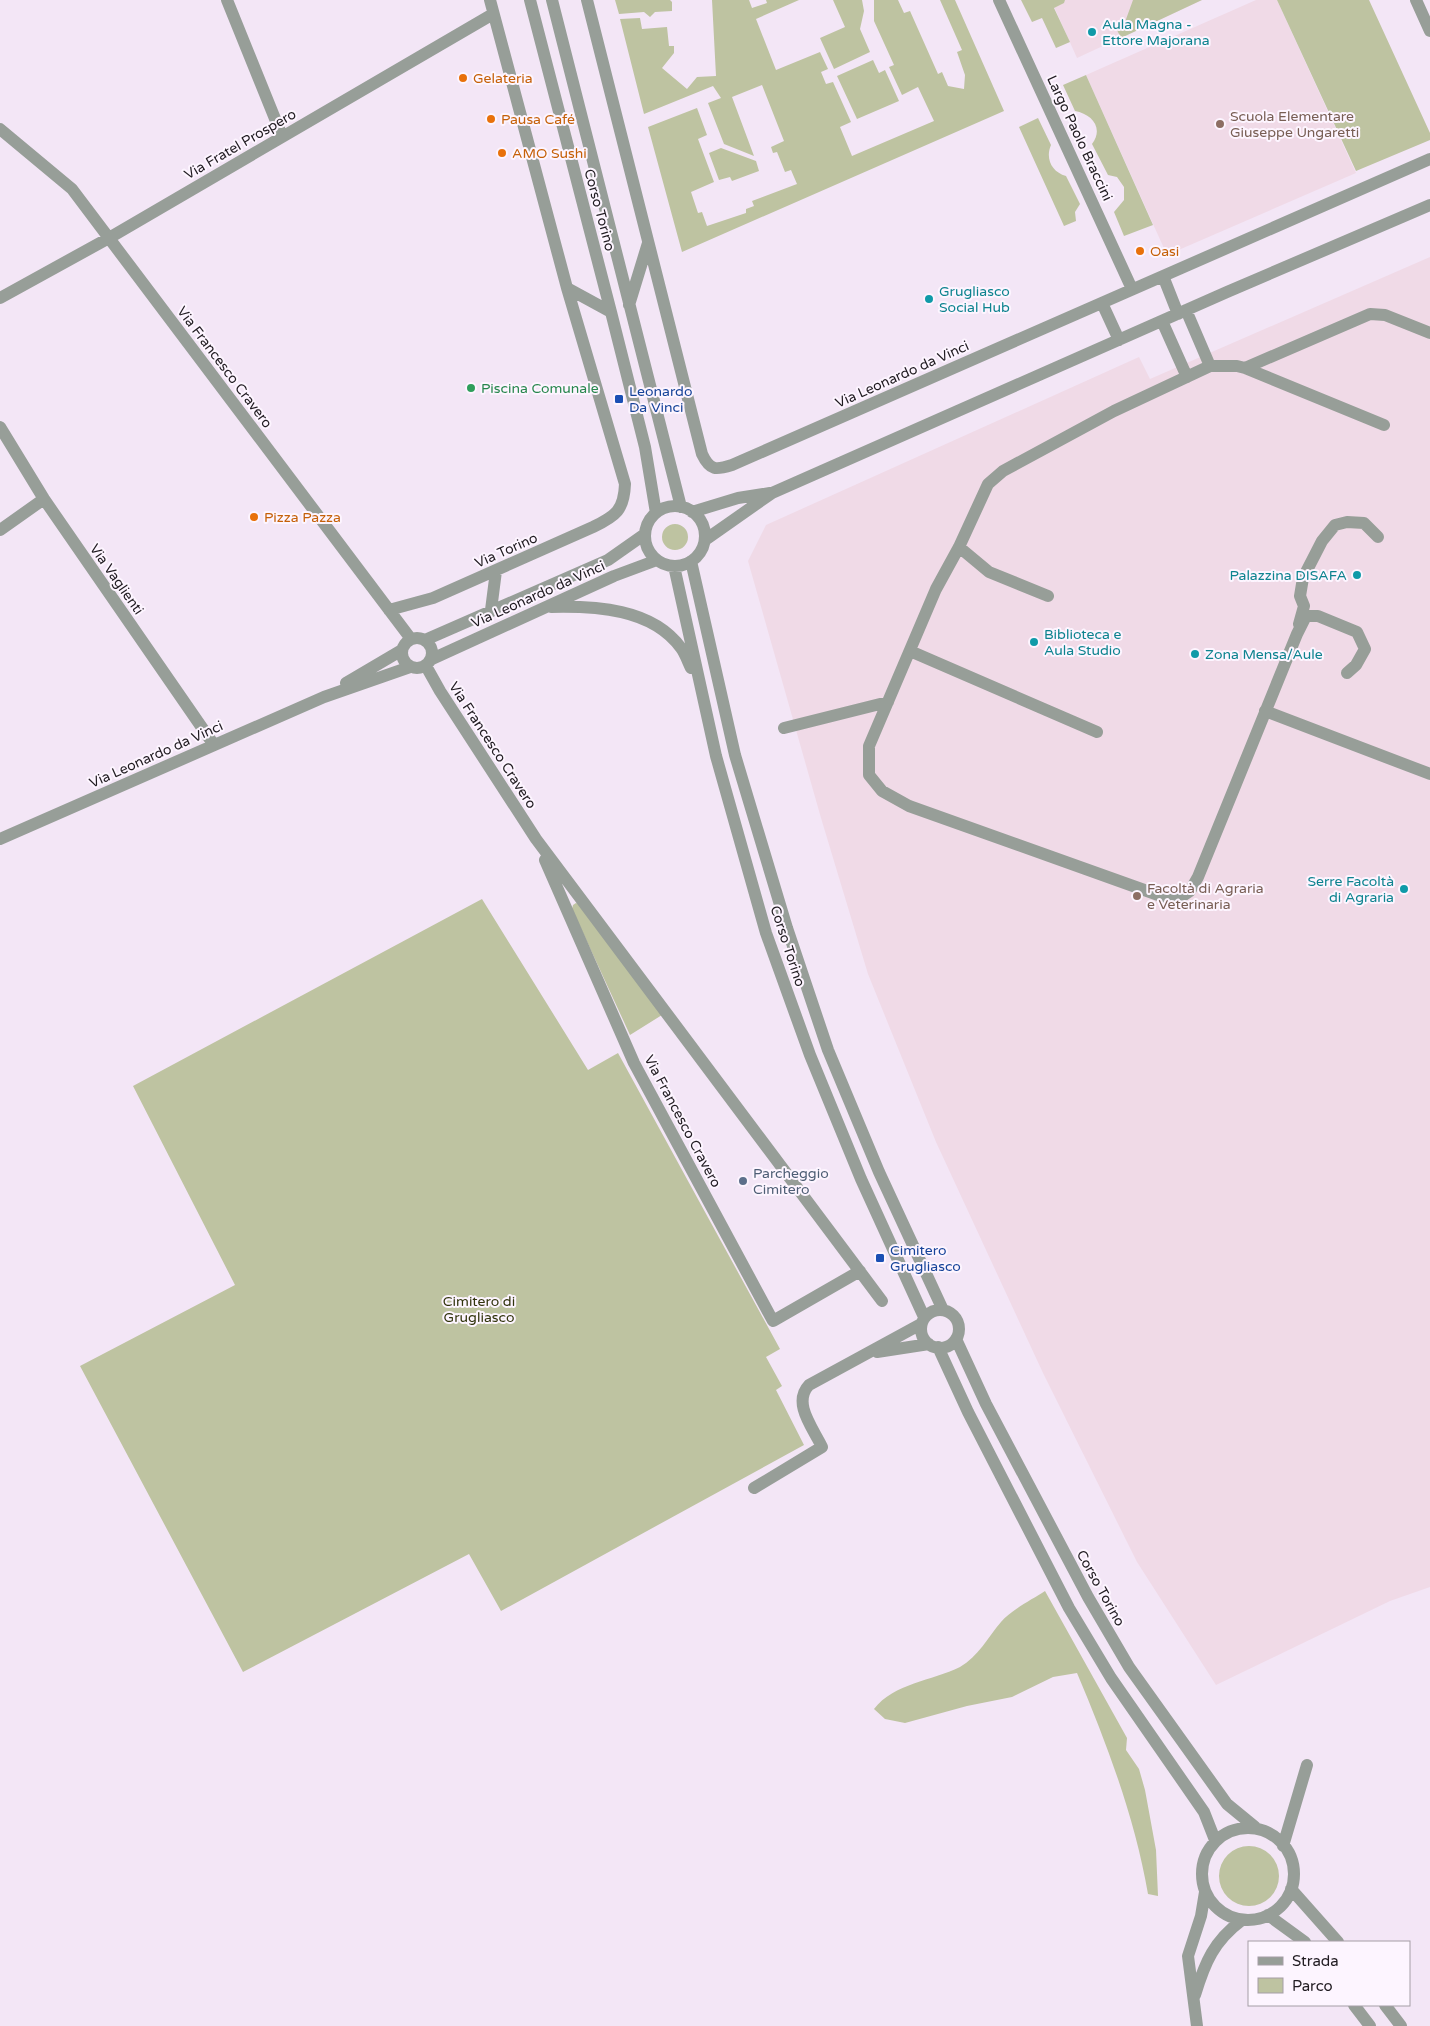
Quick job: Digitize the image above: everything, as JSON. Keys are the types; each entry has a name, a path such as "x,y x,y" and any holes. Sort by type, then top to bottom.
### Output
{"street":[{"path":"227,0 282,136"},
{"path":"490,0 567,288 612,312"},
{"name":"Corso Torino","path":"530,0 612,312 645,447 656,513"},
{"name":"Corso Torino","path":"552,0 629,305 686,510 702,524 704,540"},
{"path":"587,0 648,243 629,305"},
{"name":"Largo Paolo Braccini","path":"999,0 1132,289"},
{"path":"1416,0 1430,31"},
{"name":"Via Fratel Prospero","path":"0,298 109,238 494,14"},
{"name":"Via Francesco Cravero","path":"0,128 72,189 411,639"},
{"path":"1119,340 1102,302 1430,158"},
{"path":"772,493 738,498 686,510 672,507 656,513 650,519 645,534 646,544 650,553 657,560 674,566 692,561 698,555 704,540 772,493 1430,205"},
{"name":"Via Leonardo da Vinci","path":"648,243 702,454 706,462 712,467 719,469 732,465 1102,302"},
{"path":"1163,276 1210,366"},
{"name":"Via Torino","path":"389,610 433,598 611,518 624,500 625,484 567,288"},
{"path":"1245,368 1370,314 1385,315 1430,333"},
{"path":"1162,321 1187,377"},
{"path":"1347,673 1356,665 1365,649 1357,632 1318,616 1306,616 1198,877 1190,891 1175,901 909,806 882,791 869,775 869,746 936,589 959,547 988,484 1003,471 1114,411 1210,366 1237,366 1245,368 1384,425"},
{"name":"Via Vaglienti","path":"0,427 44,499 214,745"},
{"path":"0,530 44,499"},
{"path":"1297,634 1304,606 1300,596 1303,578 1322,541 1335,525 1347,522 1364,523 1378,537"},
{"name":"Via Leonardo da Vinci","path":"425,640 608,560 645,534"},
{"path":"959,547 989,572 1048,596"},
{"name":"Via Leonardo da Vinci","path":"429,662 614,576 657,560"},
{"name":"Corso Torino","path":"692,561 735,754 787,928 828,1050 880,1172 943,1310 950,1312 959,1325 956,1339 995,1421 1088,1597 1128,1667 1226,1804 1255,1828 1276,1837 1289,1853 1294,1870 1291,1890"},
{"name":"Corso Torino","path":"674,566 716,756 766,933 810,1055 861,1179 923,1321 921,1332 933,1346 1069,1608 1111,1678 1204,1812 1215,1840"},
{"name":"Via Leonardo da Vinci","path":"491,610 496,571"},
{"path":"544,608 585,606 634,615 662,629 681,648 701,694"},
{"path":"419,638 425,640 433,652 429,662 418,669 410,667 404,662 402,650 405,644 411,639 419,638"},
{"name":"Via Leonardo da Vinci","path":"324,697 402,650"},
{"path":"910,650 1097,732"},
{"name":"Via Francesco Cravero","path":"429,662 440,691 536,839 882,1301"},
{"name":"Via Leonardo da Vinci","path":"0,839 324,697 410,667"},
{"path":"784,728 888,702"},
{"path":"1266,711 1430,774"},
{"name":"Via Francesco Cravero","path":"536,839 634,1063 773,1321 860,1271"},
{"path":"754,1488 822,1447 801,1400 804,1391 819,1378 867,1354 923,1321 931,1312 943,1310"},
{"path":"867,1354 949,1345 956,1339"},
{"path":"1283,1846 1307,1765"},
{"path":"1197,2026 1188,1956 1201,1916 1205,1892 1201,1873 1204,1857 1215,1840 1231,1830 1255,1828"},
{"path":"1205,1892 1221,1912 1231,1918 1242,1920 1256,1919 1268,1915 1283,1903 1291,1890 1337,1941"},
{"path":"1268,1915 1304,1941"},
{"path":"1193,2002 1202,1970 1212,1950 1227,1932 1242,1920"},
{"path":"1355,2006 1370,2026"},
{"path":"1386,2006 1401,2026"}],"shaded area":[{"name":"Aula Magna - Ettore Majorana","path":"1051,0 1202,0 1077,58"},
{"name":"Scuola Elementare Giuseppe Ungaretti","path":"1256,0 1277,0 1356,173 1167,255 1086,75"},
{"name":"Facoltà di Agraria e Veterinaria","path":"1430,257 1430,1587 1390,1601 1216,1685 1137,1562 1043,1373 936,1142 868,974 821,818 748,561 766,525 1139,357 1150,379"}],"green space":[{"path":"615,0 670,0 672,2 672,11 655,12 650,17 644,12 619,14"},
{"path":"712,0 749,0 752,8 767,3 766,0 799,0 756,19 776,70 820,52 828,69 821,72 826,84 833,82 851,122 840,127 852,156 934,121 918,87 902,95 889,67 894,65 874,21 874,0 898,0 904,13 910,11 938,74 942,72 948,86 964,89 965,75 957,52 962,50 940,0 955,0 1004,111 682,252 648,127 697,108 707,135 698,139 714,182 691,192 698,213 702,212 707,226 746,213 746,209 754,206 752,201 797,184 791,170 785,172 777,152 773,153 771,147 784,141 762,85 732,97 754,156 724,144 708,103 721,98 713,86 644,114 620,19 640,18 642,29 667,27 669,46 674,46 674,53 662,68 687,89 697,77 716,76"},
{"path":"833,0 862,0 864,11 860,29 870,52 834,69 820,38 845,27"},
{"path":"1021,0 1065,0 1064,3 1054,8 1070,42 1056,48 1042,18 1032,22"},
{"path":"1133,0 1202,0 1121,38 1115,26 1125,22"},
{"path":"1277,0 1369,0 1430,133 1430,140 1356,171"},
{"path":"873,60 879,73 885,70 899,101 857,119 837,76"},
{"path":"1086,75 1153,225 1124,236 1114,212 1124,200 1124,187 1117,177 1108,175 1092,144 1097,133 1094,123 1087,115 1075,111 1063,85"},
{"path":"1038,118 1051,145 1049,160 1057,171 1066,176 1080,204 1075,212 1076,221 1064,226 1019,127"},
{"path":"721,148 756,161 759,171 732,181 730,177 719,180 709,153"},
{"path":"675,524 684,528 688,537 684,546 675,550 666,546 662,537 666,528"},
{"name":"Cimitero di Grugliasco","path":"482,899 588,1070 618,1053 780,1349 766,1357 782,1386 776,1390 804,1445 501,1611 469,1554 243,1672 80,1366 235,1285 133,1086"},
{"path":"576,903 579,904 662,1015 630,1035 572,909"},
{"path":"1045,1591 1127,1738 1126,1750 1139,1769 1145,1790 1156,1850 1158,1896 1148,1894 1128,1809 1099,1727 1077,1673 1053,1677 1012,1697 967,1706 905,1723 885,1719 874,1709 892,1693 949,1672 966,1663 1005,1618"},
{"path":"1249,1846 1266,1851 1274,1859 1279,1876 1274,1893 1266,1901 1249,1906 1232,1901 1224,1893 1219,1876 1224,1859 1232,1851"}],"place":[{"name":"Aula Magna - Ettore Majorana","path":"1092,32"},
{"name":"Gelateria","path":"463,78"},
{"name":"Pausa Café","path":"491,119"},
{"name":"Scuola Elementare Giuseppe Ungaretti","path":"1220,124"},
{"name":"AMO Sushi","path":"502,153"},
{"name":"Oasi","path":"1140,251"},
{"name":"Grugliasco Social Hub","path":"929,299"},
{"name":"Piscina Comunale","path":"471,388"},
{"name":"Leonardo Da Vinci","path":"619,399"},
{"name":"Pizza Pazza","path":"254,517"},
{"name":"Palazzina DISAFA","path":"1357,575"},
{"name":"Biblioteca e Aula Studio","path":"1034,642"},
{"name":"Zona Mensa/Aule","path":"1195,654"},
{"name":"Serre Facoltà di Agraria","path":"1404,889"},
{"name":"Facoltà di Agraria e Veterinaria","path":"1137,896"},
{"name":"Parcheggio Cimitero","path":"743,1181"},
{"name":"Cimitero Grugliasco","path":"880,1258"}]}
